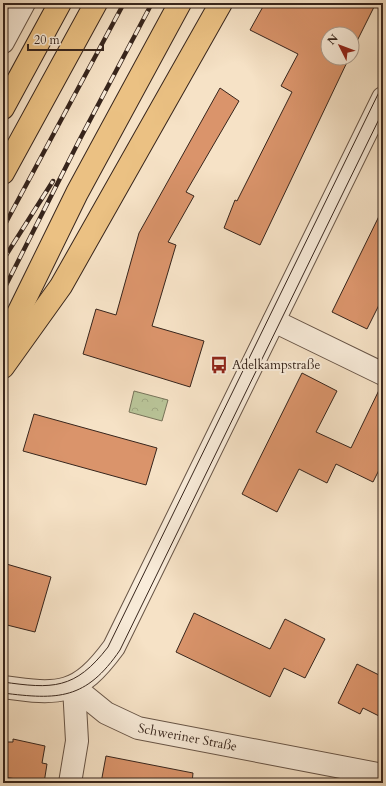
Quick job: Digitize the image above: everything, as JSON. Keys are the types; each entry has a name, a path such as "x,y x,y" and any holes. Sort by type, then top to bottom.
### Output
{"highway":[{"path":"3,108 60,3"},
{"path":"3,173 96,3"},
{"path":"3,344 77,193 180,3"},
{"path":"3,367 61,286 221,3"}],"street":[{"path":"3,42 24,3"},
{"path":"3,687 40,692 59,691 74,687 90,676 114,647 383,98"},
{"path":"274,321 383,374"},
{"path":"70,783 77,741 74,687"},
{"name":"Schweriner Straße","path":"74,687 106,713 138,728 383,775"}],"green space":[{"path":"134,391 168,400 162,421 129,412"}],"building":[{"path":"265,3 376,3 360,35 360,26 320,26 320,66 345,66 260,245 224,228 235,200 237,201 292,92 281,86 298,54 250,30"},
{"path":"220,88 239,101 186,192 194,196 168,242 176,245 152,326 204,341 190,387 83,354 96,309 116,315 139,233"},
{"path":"383,208 383,297 367,329 332,312"},
{"path":"302,373 337,391 316,432 351,448 381,386 383,386 383,462 373,482 336,464 327,483 299,469 277,512 242,494"},
{"path":"34,414 157,448 146,485 23,451"},
{"path":"3,563 51,577 35,632 3,624"},
{"path":"194,613 270,649 285,619 325,639 305,678 284,668 270,697 176,652"},
{"path":"357,664 383,677 383,718 363,708 360,714 338,703"},
{"path":"13,739 45,746 42,763 47,764 44,783 3,777 3,742 13,742"},
{"path":"106,756 193,773 192,783 101,783"}],"tram line":[{"path":"3,682 35,686 62,683 85,672 108,647 383,84"},
{"path":"3,693 40,696 55,696 69,693 83,687 95,679 120,650 383,111"}],"railway":[{"path":"3,228 124,3"},
{"path":"3,291 80,139 152,3"},
{"path":"3,260 53,181"}],"place":[{"name":"Adelkampstraße","path":"219,365"}]}
